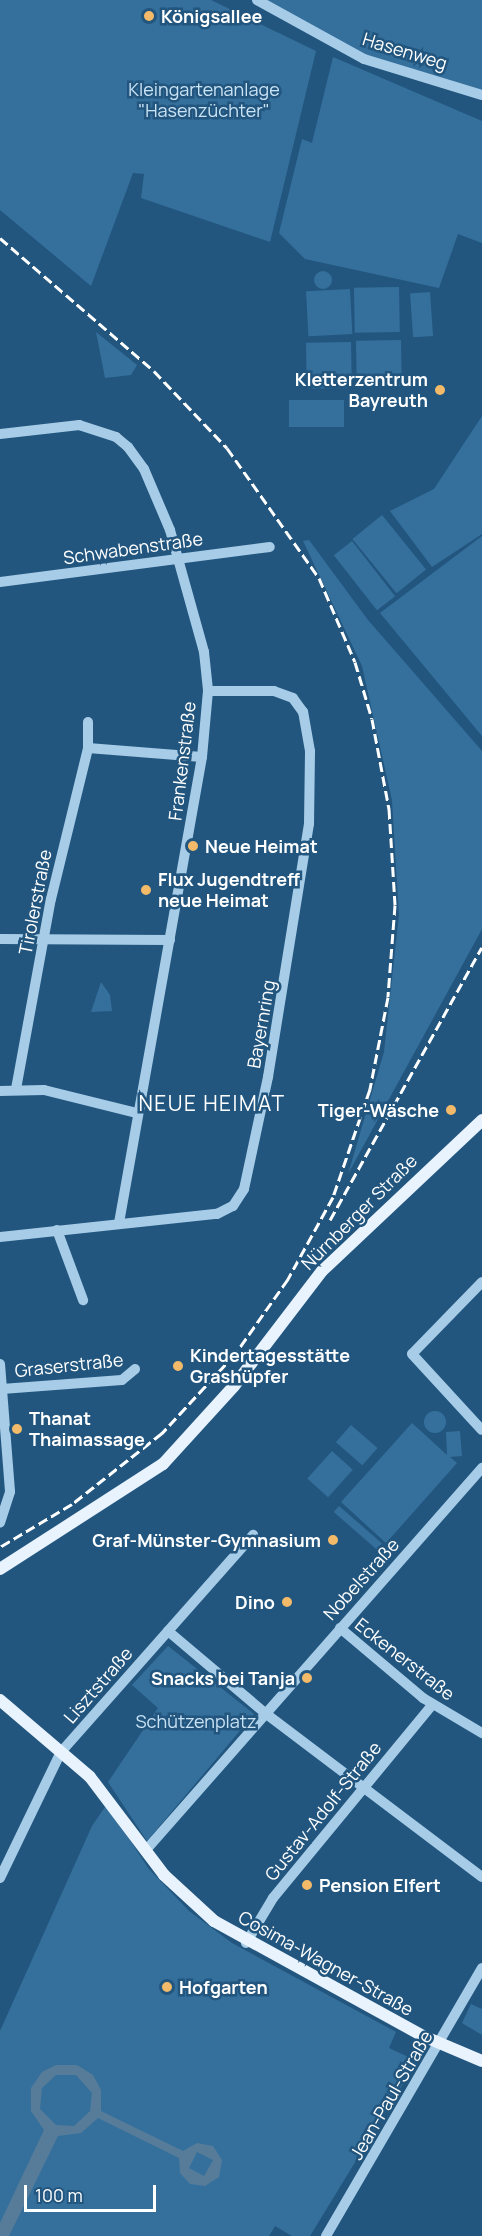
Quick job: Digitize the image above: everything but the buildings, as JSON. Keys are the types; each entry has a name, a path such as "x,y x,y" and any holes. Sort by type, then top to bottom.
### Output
{"main road":[{"name":"Nürnberger Straße","path":"0,1569 163,1464 234,1386 322,1271 482,1120"},
{"name":"Cosima-Wagner-Straße","path":"0,1700 61,1752 110,1799 146,1850 194,1906 246,1943 441,2044 482,2061"}],"street":[{"name":"Hasenweg","path":"257,0 364,59 482,95"},
{"name":"Frankenstraße","path":"0,434 64,424 116,436 144,469 200,626 208,691 202,757 119,1223"},
{"name":"Schwabenstraße","path":"0,582 270,547"},
{"name":"Bayernring","path":"0,1237 217,1214 240,1198 246,1180 309,825 310,751 303,712 293,698 274,691 208,691"},
{"name":"Tirolerstraße","path":"16,1089 45,940 88,748 88,722"},
{"path":"88,748 202,757"},
{"path":"0,939 170,940"},
{"path":"0,1091 44,1090 137,1113"},
{"path":"57,1230 83,1300"},
{"path":"482,1282 412,1354 482,1430"},
{"path":"0,1364 10,1492 0,1521"},
{"name":"Graserstraße","path":"2,1389 122,1380 135,1369"},
{"name":"Nobelstraße","path":"265,1713 482,1468"},
{"name":"Lisztstraße","path":"0,1878 61,1752 253,1535"},
{"name":"Eckenerstraße","path":"340,1628 432,1705 482,1733"},
{"path":"168,1631 265,1713 482,1877"},
{"name":"Gustav-Adolf-Straße","path":"246,1943 273,1898 432,1705"},
{"path":"146,1850 265,1713"},
{"name":"Jean-Paul-Straße","path":"326,2236 441,2044 482,1968"}],"green space":[{"name":"Kleingartenanlage \"Hasenzüchter\"","path":"0,0 211,0 316,51 270,242 141,198 144,174 133,173 91,286 0,210"},
{"path":"257,0 482,0 482,95 364,59"},
{"path":"333,57 482,121 482,243 458,234 439,288 305,259 279,233 302,139 312,143"},
{"path":"323,271 329,274 332,280 329,286 323,289 317,286 314,280 317,274"},
{"path":"399,287 400,332 355,333 354,288"},
{"path":"350,289 352,334 308,336 306,291"},
{"path":"430,292 433,336 413,337 410,293"},
{"path":"96,332 137,365 131,375 105,378"},
{"path":"401,340 402,386 357,387 356,341"},
{"path":"351,342 352,388 307,389 306,343"},
{"path":"289,400 344,400 344,427 289,427"},
{"path":"482,416 482,534 432,567 390,511 434,489"},
{"path":"382,515 426,569 397,593 352,539"},
{"path":"482,536 482,736 380,613"},
{"path":"309,540 368,620 482,751 482,929 348,1174 384,1052 399,915 392,800 362,666 303,541"},
{"path":"352,541 395,596 377,610 334,555"},
{"path":"101,982 110,995 112,1011 91,1012"},
{"path":"435,1411 443,1414 446,1422 443,1430 435,1433 427,1430 424,1422 427,1414"},
{"path":"412,1423 447,1455 446,1432 460,1431 462,1456 450,1457 457,1463 386,1543 341,1502"},
{"path":"351,1425 377,1448 362,1465 336,1442"},
{"path":"332,1451 353,1470 328,1497 307,1478"},
{"path":"339,1506 382,1543 377,1549 334,1512"},
{"name":"Schützenplatz","path":"168,1646 254,1714 147,1841 108,1782 158,1708 132,1685"},
{"name":"Hofgarten","path":"107,1804 148,1868 189,1911 232,1943 396,2032 389,2048 417,2061 310,2236 292,2236 275,2226 269,2236 0,2236 0,2031 92,1826"},
{"path":"471,2004 482,2009 482,2035 462,2023"}],"shaded area":[{"path":"56,2065 77,2065 93,2075 101,2090 101,2111 183,2151 197,2143 213,2146 222,2160 219,2177 205,2186 190,2184 180,2173 179,2158 98,2118 81,2133 58,2136 9,2236 0,2236 0,2223 44,2130 31,2111 31,2088 42,2072","holes":["56,2075 76,2075 92,2093 90,2111 74,2126 56,2125 40,2109 42,2088","197,2152 213,2160 204,2176 189,2168"]}],"railway":[{"path":"0,238 154,371 227,448 319,578 355,662 372,719 389,809 395,905 388,997 370,1089 333,1197 288,1279 235,1354 162,1433 72,1504 0,1547"},
{"path":"330,1220 482,947"}],"place":[{"name":"Königsallee","path":"149,16"},
{"name":"Kletterzentrum Bayreuth","path":"440,390"},
{"name":"Neue Heimat","path":"193,846"},
{"name":"Flux Jugendtreff neue Heimat","path":"146,890"},
{"name":"Tiger-Wäsche","path":"451,1110"},
{"name":"Kindertagesstätte Grashüpfer","path":"178,1366"},
{"name":"Thanat Thaimassage","path":"17,1429"},
{"name":"Graf-Münster-Gymnasium","path":"333,1540"},
{"name":"Dino","path":"287,1602"},
{"name":"Snacks bei Tanja","path":"307,1678"},
{"name":"Pension Elfert","path":"307,1885"},
{"name":"Hofgarten","path":"167,1987"}],"district":[{"name":"NEUE HEIMAT","path":"212,1103"}]}
